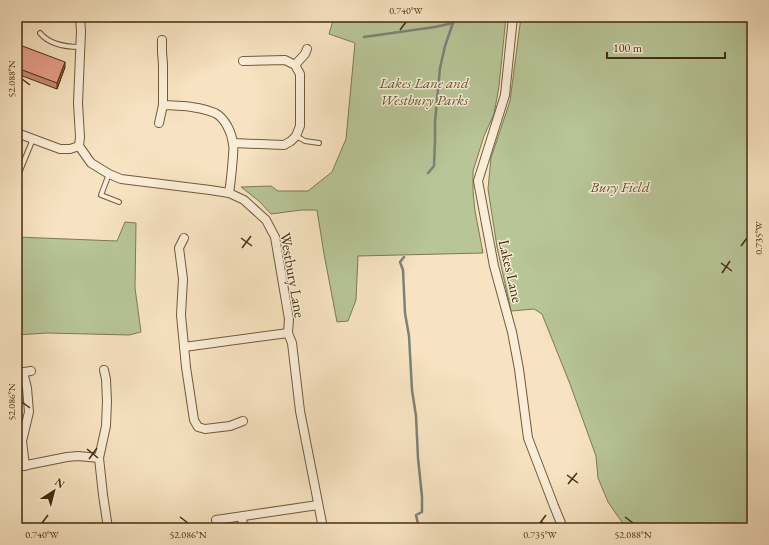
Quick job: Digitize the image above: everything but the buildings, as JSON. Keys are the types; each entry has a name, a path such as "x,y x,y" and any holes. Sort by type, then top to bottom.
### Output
{"street":[{"path":"17,133 60,149 79,146 80,137 78,103 80,17"},
{"name":"Lakes Lane","path":"513,17 505,95 478,181 494,266 512,332 519,369 528,438 563,528"},
{"path":"159,124 163,105 162,40"},
{"path":"295,65 305,54 307,49"},
{"path":"233,143 284,144 291,141 296,136 300,126 300,74 295,65 285,60 243,61"},
{"path":"163,105 199,108 217,114 223,119 227,125 233,143 232,173 229,193"},
{"name":"Westbury Lane","path":"79,146 91,163 109,174 121,179 229,193 244,200 266,220 275,238 289,319 288,333 292,343 300,411 322,528"},
{"path":"184,238 179,248 183,279 181,315 194,420 198,427 205,429 230,426 243,421"},
{"path":"184,347 288,333"},
{"path":"104,370 109,378 106,426 100,458 103,495 108,528"},
{"path":"24,372 29,412 22,441 21,466 67,457 78,456 100,458"},
{"path":"216,520 318,505"},
{"path":"242,517 243,528"}],"lane":[{"path":"40,33 43,37 64,46 80,47"},
{"path":"296,136 305,141 319,142"},
{"path":"19,173 33,139"},
{"path":"109,174 102,195 119,202"}],"green space":[{"name":"Lakes Lane and Westbury Parks","path":"334,17 506,17 499,86 494,114 484,136 473,171 475,211 483,253 358,256 356,300 348,321 337,322 317,210 301,210 271,214 259,201 241,187 271,186 278,191 308,191 332,172 346,139 355,43 329,34"},
{"name":"Bury Field","path":"521,17 752,17 752,528 626,528 608,502 598,478 596,456 570,384 542,314 534,309 511,311 497,247 488,189 491,158 510,101"},
{"path":"125,222 136,223 135,288 141,332 129,335 47,333 17,335 17,237 117,241"}],"waterway":[{"path":"428,173 434,166 435,122 440,68 445,46 455,17"},
{"path":"364,37 453,23"},
{"path":"404,257 400,262 403,270 405,313 409,336 412,390 416,416 422,497 422,512 416,515 419,528"}]}
